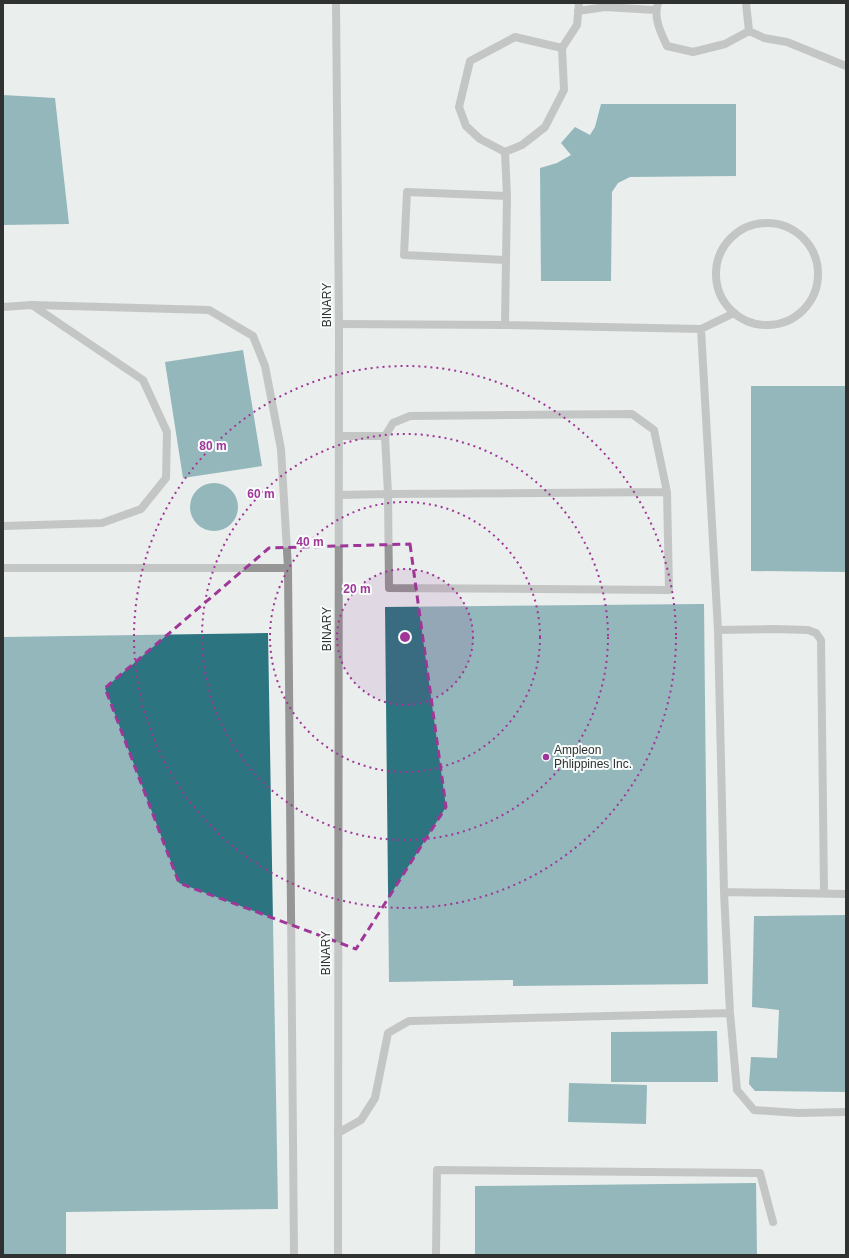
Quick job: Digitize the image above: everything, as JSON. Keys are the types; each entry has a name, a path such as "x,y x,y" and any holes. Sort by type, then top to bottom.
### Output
{"street":[{"name":"BINARY","path":"336,3 340,324 338,1255"},
{"path":"746,3 749,31"},
{"path":"562,48 515,37 470,61 459,107 466,126 480,139 505,152 522,145 545,127 564,90 562,48 577,25 578,7 656,6 659,28 667,46 693,52 725,44 749,31"},
{"path":"749,31 764,38 787,42 846,66"},
{"path":"505,152 507,196 505,325"},
{"path":"505,260 404,255 407,192 507,196"},
{"path":"767,223 784,227 800,235 811,249 816,264 817,279 814,294 805,308 793,318 778,324 762,325 747,321 734,313 722,299 716,283 716,265 722,248 734,235 749,226 767,223"},
{"path":"3,307 32,305 209,310 253,336 265,366 281,449 288,568 294,1255"},
{"path":"3,526 102,523 141,509 166,478 167,432 143,380 32,305"},
{"path":"340,324 505,325 701,329 734,313"},
{"path":"701,329 718,630 724,892 730,1013 737,1090 754,1110 798,1114 846,1112"},
{"path":"632,414 654,430 667,492 669,590 389,588 388,494 385,436 393,423 410,416 632,414"},
{"path":"339,436 385,436"},
{"path":"339,495 667,492"},
{"path":"3,568 288,568"},
{"path":"718,630 808,630 816,633 821,640 824,893"},
{"path":"724,892 846,894"},
{"path":"338,1133 361,1120 375,1098 388,1033 409,1021 730,1013"},
{"path":"436,1255 437,1170 760,1173 773,1222"}],"highlighted area":[{"path":"410,544 446,807 356,949 179,883 105,688 269,548"}],"building":[{"path":"3,95 55,98 69,224 3,225"},
{"path":"601,104 736,104 736,176 630,177 618,183 612,192 611,281 541,281 540,168 557,163 571,155 561,143 575,127 590,135 595,127"},
{"path":"243,350 262,466 183,478 165,362"},
{"path":"751,386 846,386 846,572 751,571"},
{"path":"214,483 223,485 231,490 236,498 238,507 236,516 231,524 223,529 214,531 205,529 197,524 192,516 190,507 192,498 197,490 205,485"},
{"name":"Ampleon Phlippines Inc.","path":"704,604 708,984 513,986 513,980 389,982 385,607"},
{"path":"268,633 278,1209 66,1212 66,1255 3,1255 3,637"},
{"path":"846,915 846,1092 755,1091 749,1084 751,1057 777,1058 779,1010 752,1007 754,916"},
{"path":"717,1031 718,1082 611,1082 611,1032"},
{"path":"569,1083 647,1085 646,1124 568,1122"},
{"path":"756,1183 757,1255 475,1255 475,1186"}],"place":[{"name":"Ampleon Phlippines Inc.","path":"546,757"}]}
